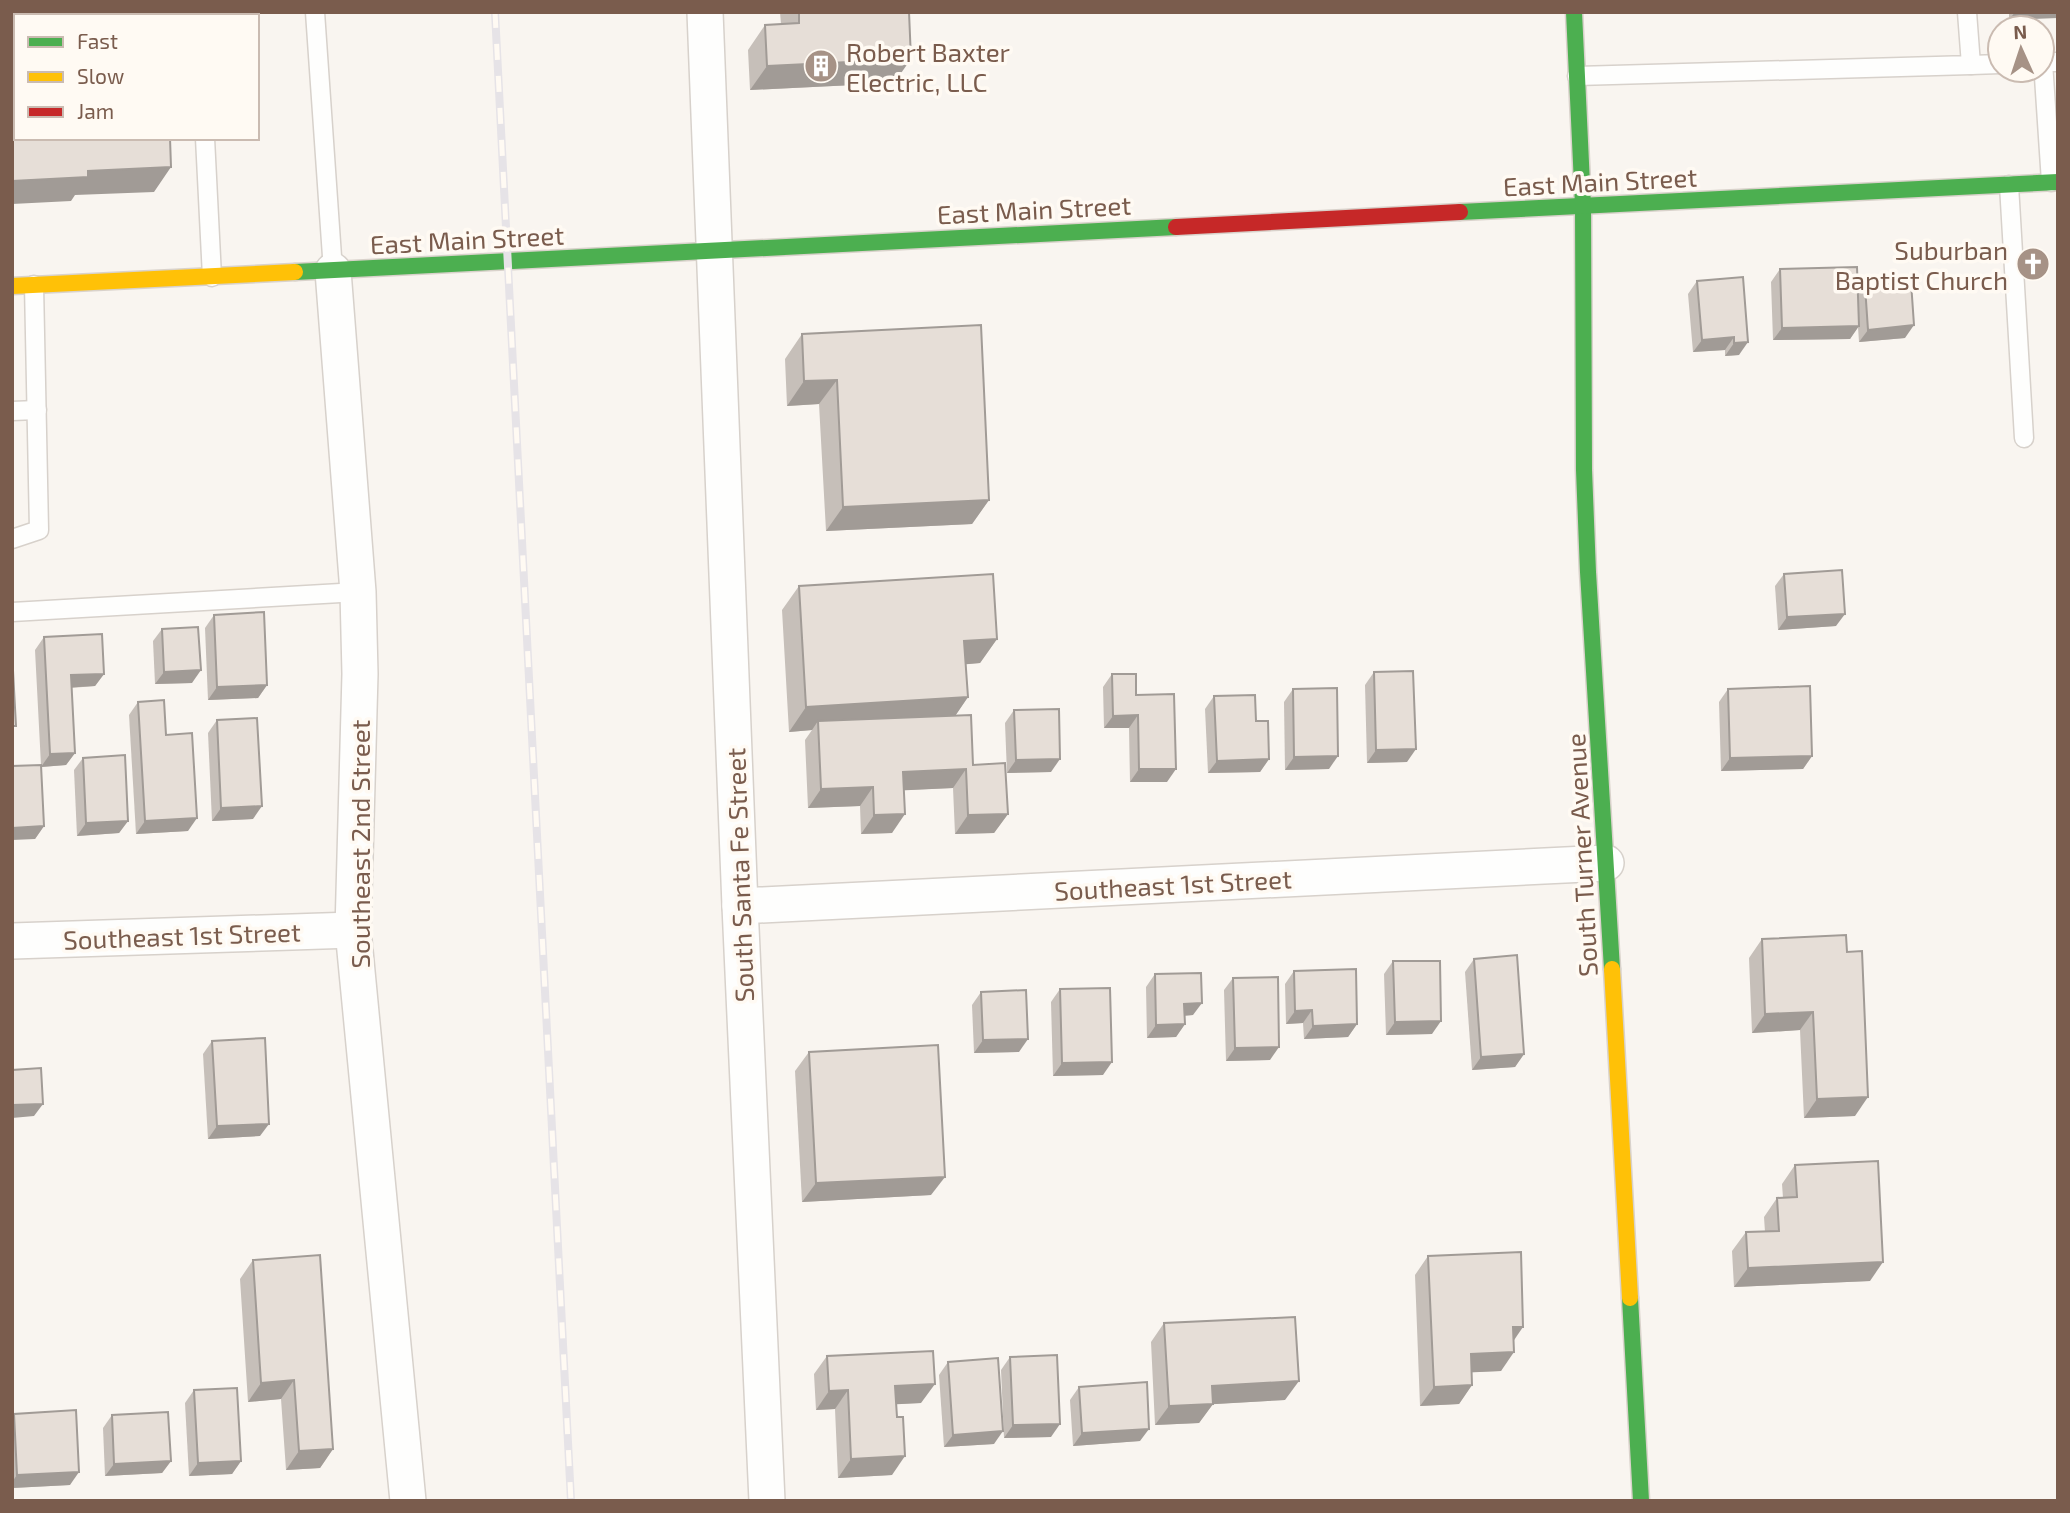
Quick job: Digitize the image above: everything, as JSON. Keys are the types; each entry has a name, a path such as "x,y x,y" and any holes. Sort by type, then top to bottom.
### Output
{"main road":[{"name":"South Turner Avenue","path":"1574,12 1583,206 1584,483 1588,572 1641,1501"},
{"name":"East Main Street","path":"12,286 2054,182"}],"street":[{"name":"South Santa Fe Street","path":"705,12 740,906 767,1501"},
{"name":"Southeast 2nd Street","path":"333,271 358,592 360,674 353,930 408,1501"},
{"name":"Southeast 1st Street","path":"740,906 1606,863"},
{"name":"Southeast 1st Street","path":"12,941 353,930"}],"lane":[{"path":"315,12 333,271"},
{"path":"1967,12 1971,65"},
{"path":"1577,76 1986,64"},
{"path":"2049,84 2054,182"},
{"path":"205,140 212,277"},
{"path":"2009,185 2024,438"},
{"path":"12,539 39,530 34,285"},
{"path":"12,411 37,410"},
{"path":"12,612 358,592"}],"building":[{"path":"12,12 77,12 14,14 14,140 170,140 171,167 88,171 88,177 12,181"},
{"path":"799,12 909,12 911,59 767,66 765,25 799,23"},
{"path":"1857,267 1859,326 1782,328 1780,269"},
{"path":"1743,277 1748,342 1734,343 1734,337 1702,340 1697,281"},
{"path":"1911,282 1914,325 1868,330 1865,286"},
{"path":"981,325 989,500 843,507 837,380 804,381 802,334"},
{"path":"1842,570 1845,614 1787,617 1784,574"},
{"path":"993,574 997,639 964,641 968,697 806,707 799,586"},
{"path":"264,612 267,685 217,687 214,615"},
{"path":"198,627 201,670 164,672 162,629"},
{"path":"102,634 104,674 71,675 75,753 50,754 44,637"},
{"path":"12,652 16,726 12,726"},
{"path":"1413,671 1416,749 1376,750 1374,672"},
{"path":"1112,674 1136,674 1136,695 1174,694 1176,769 1139,769 1138,715 1113,716"},
{"path":"1810,686 1812,756 1730,758 1728,689"},
{"path":"1337,688 1338,756 1294,757 1293,689"},
{"path":"1255,695 1256,721 1268,721 1269,759 1217,761 1214,696"},
{"path":"164,700 166,735 192,733 197,818 145,821 138,702"},
{"path":"1059,709 1060,759 1016,760 1014,710"},
{"path":"971,715 973,765 1005,763 1008,814 968,815 966,769 903,772 905,814 874,815 873,787 821,789 818,721"},
{"path":"257,718 262,806 221,808 217,720"},
{"path":"125,755 128,821 86,823 83,758"},
{"path":"41,765 44,826 12,828 12,766"},
{"path":"1846,935 1847,952 1862,951 1868,1097 1817,1099 1813,1012 1765,1014 1762,939"},
{"path":"1517,955 1524,1054 1481,1057 1474,959"},
{"path":"1393,961 1440,961 1441,1021 1395,1022"},
{"path":"1356,969 1357,1024 1313,1026 1312,1010 1295,1011 1294,971"},
{"path":"1201,973 1202,1003 1184,1004 1185,1024 1156,1025 1155,974"},
{"path":"1278,977 1279,1047 1235,1048 1233,978"},
{"path":"1110,988 1112,1062 1062,1063 1060,989"},
{"path":"1026,990 1028,1039 983,1040 981,992"},
{"path":"265,1038 269,1124 217,1126 212,1041"},
{"path":"938,1045 945,1177 816,1183 809,1052"},
{"path":"41,1068 43,1104 12,1105 12,1070"},
{"path":"1878,1161 1883,1262 1748,1268 1746,1232 1779,1231 1777,1198 1797,1197 1795,1165"},
{"path":"1521,1252 1523,1327 1513,1327 1514,1352 1471,1354 1472,1385 1434,1387 1428,1256"},
{"path":"320,1255 333,1449 299,1451 294,1380 261,1383 253,1260"},
{"path":"1295,1317 1299,1381 1212,1386 1213,1404 1169,1406 1164,1323"},
{"path":"933,1351 935,1384 895,1386 897,1417 903,1417 905,1456 851,1459 848,1390 829,1391 827,1356"},
{"path":"1057,1355 1060,1424 1013,1425 1010,1357"},
{"path":"998,1358 1003,1431 953,1435 948,1362"},
{"path":"1147,1382 1149,1429 1082,1433 1079,1387"},
{"path":"237,1388 241,1461 198,1463 194,1390"},
{"path":"76,1410 79,1472 17,1475 14,1414"},
{"path":"168,1412 171,1461 114,1464 112,1415"}],"railway":[{"path":"495,12 571,1501"}],"traffic: fast":[{"path":"1574,12 1583,206 1584,470 1588,572 1612,969"},
{"path":"1460,212 2058,182"},
{"path":"295,272 1176,227"},
{"path":"1630,1298 1641,1501"}],"traffic: slow":[{"path":"12,286 295,272"},
{"path":"1612,969 1630,1298"}],"traffic: jam":[{"path":"1176,227 1460,212"}],"place":[{"name":"Robert Baxter Electric, LLC","path":"821,66"},
{"name":"Suburban Baptist Church","path":"2033,264"}]}
